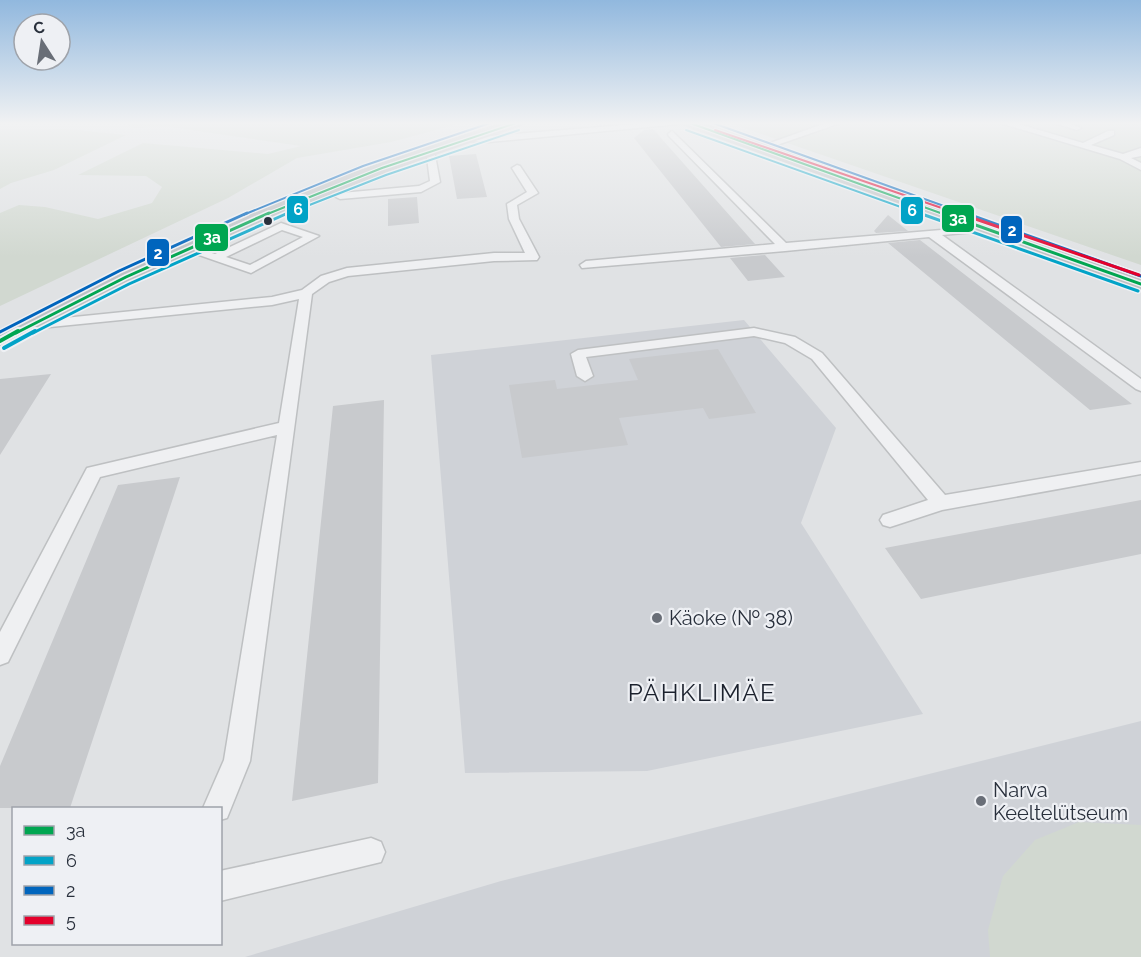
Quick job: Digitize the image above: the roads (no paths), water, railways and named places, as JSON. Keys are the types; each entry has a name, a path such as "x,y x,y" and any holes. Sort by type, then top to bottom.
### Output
{"main road":[{"path":"0,341 182,247 323,188 380,168"},
{"path":"805,168 985,228 1141,284"},
{"path":"846,168 1141,268"}],"lane":[{"path":"323,188 340,196 421,189 435,182 433,168"},
{"path":"28,325 272,301 306,293 325,279 347,272 494,257 532,257 514,219 512,204 533,193 517,168"},
{"path":"717,168 785,248"},
{"path":"182,247 217,256 251,269 313,236 281,226 217,256"},
{"path":"586,265 985,228"},
{"path":"933,234 1141,386"},
{"path":"216,807 237,761 306,293"},
{"path":"585,376 578,354 754,332 790,340 817,356 941,503"},
{"path":"0,655 93,472 287,427"},
{"path":"890,520 941,503 1141,468"},
{"path":"222,885 371,852"}],"place":[{"name":"Käoke (№ 38)","path":"657,618"},
{"name":"Narva Keeltelütseum","path":"981,801"}],"district":[{"name":"PÄHKLIMÄE","path":"702,693"}]}
